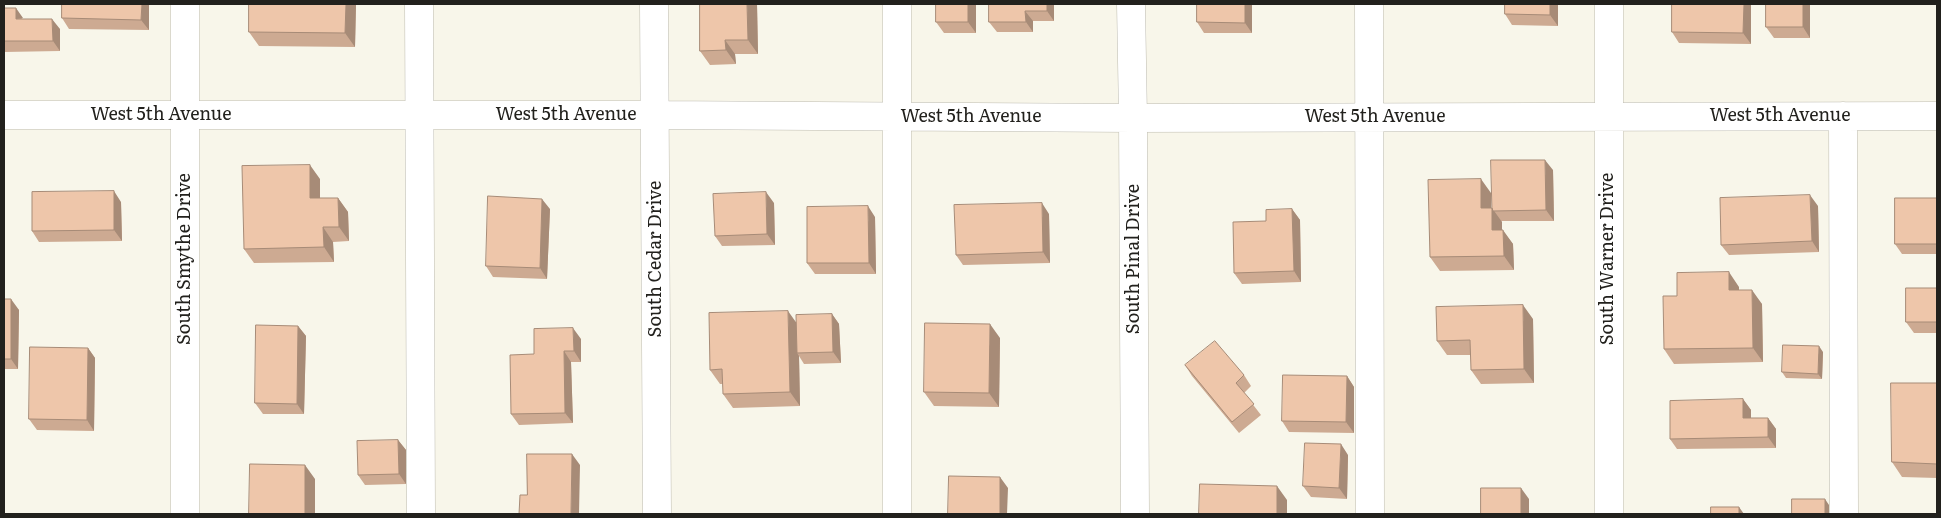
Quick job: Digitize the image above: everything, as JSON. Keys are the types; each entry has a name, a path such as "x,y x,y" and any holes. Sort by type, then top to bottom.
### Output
{"street":[{"name":"South Smythe Drive","path":"184,4 185,514"},
{"path":"419,4 421,514"},
{"name":"South Cedar Drive","path":"654,4 657,514"},
{"path":"897,4 897,514"},
{"name":"South Pinal Drive","path":"1131,4 1135,514"},
{"path":"1369,4 1370,514"},
{"name":"South Warner Drive","path":"1609,4 1609,514"},
{"name":"West 5th Avenue","path":"4,114 1133,118 1937,116"},
{"path":"1843,116 1844,514"}],"building":[{"path":"62,4 142,4 141,20 62,18"},
{"path":"249,4 346,4 345,33 249,32"},
{"path":"700,4 747,4 748,40 725,40 726,50 700,51"},
{"path":"936,4 968,4 968,22 936,22"},
{"path":"989,4 1047,4 1047,11 1025,11 1026,22 989,22"},
{"path":"1197,4 1245,4 1245,23 1197,22"},
{"path":"1505,4 1550,4 1550,15 1505,14"},
{"path":"1672,4 1744,4 1743,33 1672,32"},
{"path":"1766,4 1803,4 1803,27 1766,27"},
{"path":"4,8 16,8 16,19 52,19 53,41 4,41"},
{"path":"1491,160 1545,160 1546,210 1493,211"},
{"path":"310,165 310,198 338,198 339,227 323,227 324,247 244,249 242,166"},
{"path":"1481,179 1481,208 1492,208 1492,230 1503,230 1504,256 1430,257 1428,180"},
{"path":"114,191 114,230 32,231 32,192"},
{"path":"766,192 767,234 715,236 713,194"},
{"path":"1810,195 1812,241 1721,245 1720,198"},
{"path":"488,196 542,199 540,268 486,266"},
{"path":"1895,198 1937,198 1937,244 1895,244"},
{"path":"1042,203 1043,252 956,255 954,205"},
{"path":"868,206 869,263 807,263 807,207"},
{"path":"1292,209 1294,271 1234,273 1233,222 1266,221 1266,210"},
{"path":"1729,272 1729,290 1752,290 1753,348 1664,349 1663,296 1677,296 1677,273"},
{"path":"1906,288 1937,288 1937,322 1906,322"},
{"path":"4,299 11,299 11,359 4,359"},
{"path":"1523,305 1524,369 1471,370 1470,340 1437,341 1436,307"},
{"path":"788,311 790,392 723,394 722,369 710,370 709,313"},
{"path":"832,314 833,352 797,353 796,315"},
{"path":"925,323 990,324 989,393 924,392"},
{"path":"256,325 298,326 297,404 255,403"},
{"path":"573,328 574,351 564,351 565,413 511,414 510,355 534,354 534,329"},
{"path":"1215,341 1244,375 1236,383 1254,404 1232,422 1185,365"},
{"path":"1783,345 1819,346 1818,374 1782,372"},
{"path":"30,347 88,348 87,420 29,419"},
{"path":"1283,375 1347,376 1346,422 1282,421"},
{"path":"1891,383 1937,383 1937,464 1892,462"},
{"path":"1743,399 1743,418 1768,418 1768,437 1670,439 1670,401"},
{"path":"398,440 399,474 358,475 357,441"},
{"path":"1305,443 1341,444 1339,488 1303,486"},
{"path":"527,454 572,454 571,514 519,514 520,495 527,495"},
{"path":"250,464 305,465 305,514 249,514"},
{"path":"949,476 1000,477 1000,514 948,514"},
{"path":"1200,484 1277,486 1277,514 1199,514"},
{"path":"1481,488 1521,488 1521,514 1481,514"},
{"path":"1792,499 1825,499 1825,514 1792,514"},
{"path":"1711,507 1739,507 1739,514 1711,514"}]}
